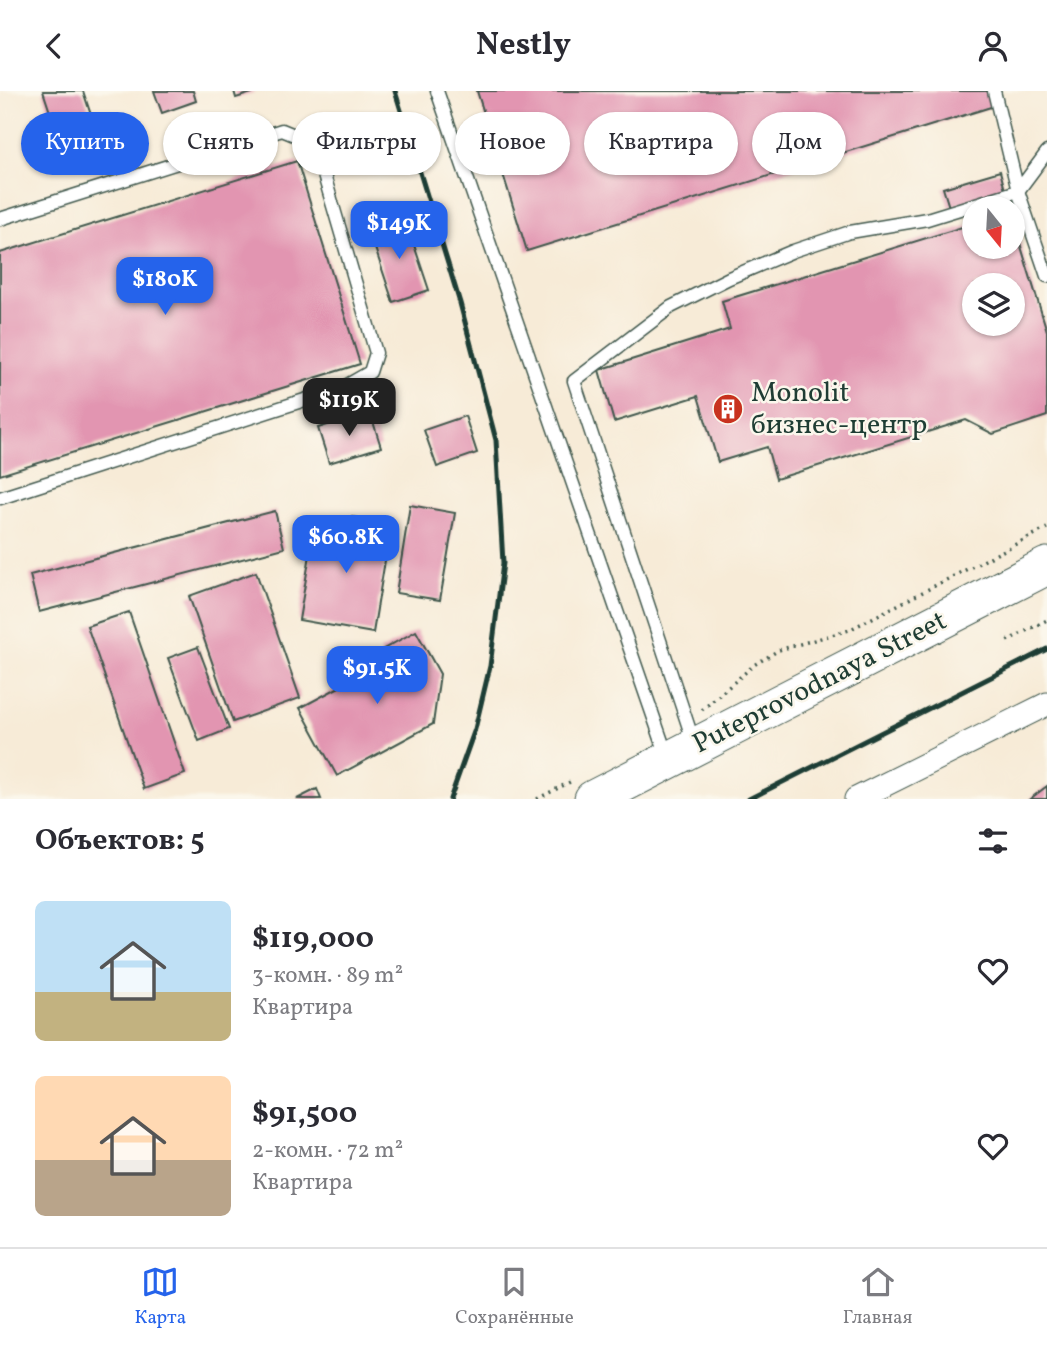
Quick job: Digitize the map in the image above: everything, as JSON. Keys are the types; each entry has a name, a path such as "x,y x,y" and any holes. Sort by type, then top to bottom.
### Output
{"main road":[{"name":"Puteprovodnaya Street","path":"583,790 1047,566"}],"street":[{"path":"856,799 1047,704"}],"lane":[{"path":"437,91 684,743"},
{"path":"994,91 1018,191 1047,276"},
{"path":"0,219 282,130 303,139 319,159 376,353 370,372 342,388 0,498"},
{"path":"684,743 575,381 671,307 729,278 793,251 850,232 927,219 1018,191 1047,152"}],"path":[{"path":"684,743 754,665 779,650 849,630 1047,528"},
{"path":"1007,641 1047,620"},
{"path":"537,799 583,790"}],"building":[{"path":"43,91 83,91 90,112 50,112"},
{"path":"154,91 193,91 196,101 162,113"},
{"path":"234,91 255,91 255,92 236,98"},
{"path":"477,91 989,91 994,106 846,152 846,112 752,112 752,175 772,175 527,251 503,175 570,175 570,112 484,112"},
{"path":"292,163 292,175 301,175 360,364 0,475 0,253 252,175 278,175 278,167"},
{"path":"1000,171 1005,190 985,196 962,196 962,203 949,207 943,188"},
{"path":"406,221 429,290 393,302 370,233"},
{"path":"962,227 962,259 1025,259 1047,331 1047,416 993,434 966,420 776,479 767,447 718,462 698,396 614,422 599,370 730,329 722,301"},
{"path":"370,412 381,447 329,463 318,428"},
{"path":"465,416 477,453 437,467 424,430"},
{"path":"410,505 455,513 440,600 396,593"},
{"path":"275,511 284,548 39,612 30,575"},
{"path":"352,517 391,524 373,633 299,620 315,525 350,531"},
{"path":"256,572 300,698 233,722 189,596"},
{"path":"129,612 185,774 144,789 87,626"},
{"path":"416,631 440,674 433,724 337,776 300,708 386,662 380,651"},
{"path":"198,647 229,729 199,741 168,658"},
{"path":"1047,786 1047,799 1030,799"},
{"path":"317,789 321,799 297,799"}],"railway":[{"path":"395,91 460,303 496,440 503,563 490,666 475,729 450,799"},
{"path":"749,799 1047,649"}],"place":[{"name":"Monolit бизнес-центр","path":"728,409"}]}
